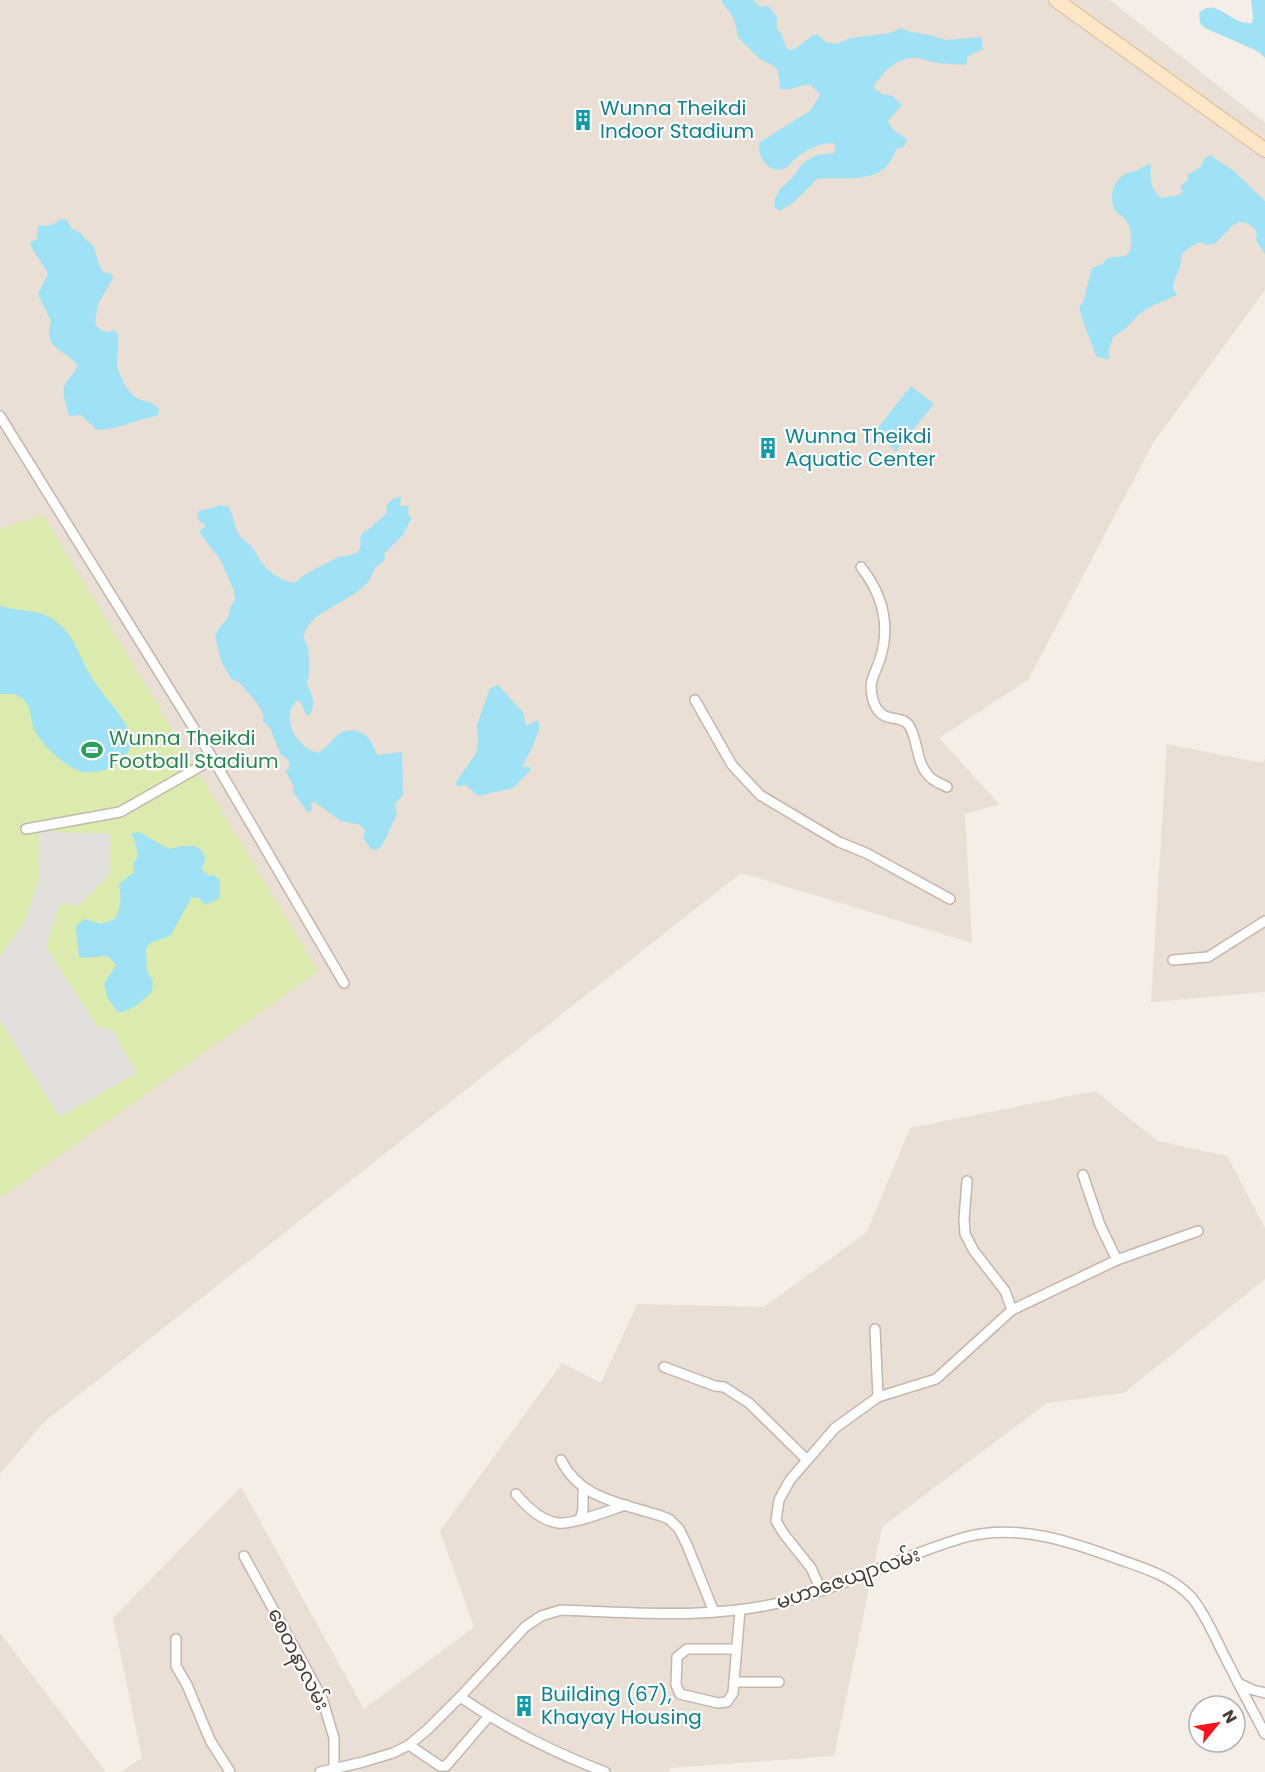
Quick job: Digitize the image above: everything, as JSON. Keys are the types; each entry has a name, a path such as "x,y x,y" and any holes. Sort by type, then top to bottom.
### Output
{"street":[{"path":"1056,0 1265,150"},
{"path":"0,416 213,759 344,983"},
{"path":"861,567 872,581 885,616 880,659 872,677 871,690 874,702 879,712 888,718 900,719 908,723 921,766 931,778 947,787"},
{"path":"695,700 732,765 760,795 839,842 866,853 950,899"},
{"path":"26,829 120,812 213,759"},
{"path":"1173,960 1208,957 1265,921"},
{"path":"1083,1175 1100,1225 1118,1260"},
{"path":"967,1181 965,1234 974,1251 1005,1291 1012,1310"},
{"path":"821,1590 811,1568 776,1521 779,1500 790,1480 835,1428 878,1397 936,1380 1012,1310 1118,1260 1198,1231"},
{"path":"876,1329 878,1397"},
{"path":"664,1367 715,1386 724,1387 732,1392 748,1403 807,1460"},
{"path":"561,1460 566,1470 583,1488 602,1497 669,1519 679,1529 687,1545 714,1612"},
{"path":"580,1519 583,1510 583,1488"},
{"path":"516,1494 538,1515 559,1524 626,1505"},
{"name":"မဟာဇေယျာလမ်း","path":"320,1772 383,1756 409,1745 460,1697 525,1627 542,1616 561,1610 689,1614 740,1610 796,1599 968,1536 1002,1532 1033,1534 1061,1540 1137,1565 1174,1581 1192,1599 1209,1626 1265,1734"},
{"name":"စေတနာလမ်း","path":"244,1556 322,1698 334,1738 334,1768"},
{"path":"737,1649 687,1649 677,1657 675,1685 680,1694 718,1703 727,1702 733,1693 737,1649 740,1610"},
{"path":"176,1640 176,1666 187,1685 210,1740 230,1772"},
{"path":"734,1682 779,1682"},
{"path":"1238,1683 1265,1693"},
{"path":"460,1697 581,1768 605,1772"},
{"path":"409,1745 440,1766 446,1766 489,1716"}],"shaded area":[{"path":"0,0 1110,0 1265,123 1265,290 1153,443 1028,680 939,738 999,804 965,814 972,943 741,873 43,1423 0,1474"},
{"path":"1167,744 1262,763 1265,759 1265,992 1151,1002"},
{"path":"40,831 111,834 109,875 79,906 60,903 46,947 97,1026 113,1031 137,1073 59,1117 0,1020 0,956 24,923 38,882"},
{"path":"1095,1091 1158,1141 1227,1156 1265,1228 1265,1279 1124,1393 1047,1403 882,1527 834,1756 671,1768 667,1772 121,1772 142,1758 113,1618 241,1487 364,1709 474,1627 440,1531 562,1363 601,1383 637,1304 764,1307 867,1232 910,1128"},
{"path":"0,1633 106,1772 0,1772"}],"green space":[{"name":"Wunna Theikdi Football Stadium","path":"43,515 318,971 0,1198 0,529"}],"water":[{"path":"721,0 753,0 760,7 768,6 777,17 777,29 787,49 792,50 817,34 826,42 836,44 851,38 890,33 901,28 945,40 981,37 983,49 968,56 966,65 936,63 911,58 892,66 873,87 882,94 893,96 902,105 888,121 893,129 907,139 904,147 897,149 890,162 875,174 856,178 817,179 794,202 780,211 774,207 775,198 780,189 803,163 817,155 834,153 836,146 828,143 812,148 802,153 783,169 772,169 764,162 759,147 760,142 810,111 820,95 811,85 780,89 778,71 774,66 760,59 738,37 734,19"},
{"path":"1251,0 1265,0 1265,58 1253,49 1205,28 1200,23 1199,13 1203,9 1212,7 1238,20 1252,23"},
{"path":"1210,155 1235,172 1265,201 1265,254 1256,240 1255,229 1247,223 1238,222 1215,244 1207,245 1201,242 1192,246 1181,257 1180,267 1173,284 1177,295 1139,314 1125,329 1113,337 1108,353 1110,358 1096,356 1079,307 1083,302 1092,268 1102,264 1108,258 1124,256 1129,253 1131,245 1129,225 1114,208 1112,194 1115,185 1125,174 1151,164 1152,183 1157,195 1161,198 1179,195 1183,192 1180,186 1189,180 1187,175 1200,167 1204,159"},
{"path":"61,219 67,220 72,229 81,233 83,238 91,243 103,272 112,274 113,278 98,304 95,324 103,331 114,330 118,335 117,364 121,377 135,397 153,404 160,410 157,416 97,430 81,415 68,414 64,388 77,364 55,347 49,337 51,321 38,294 48,274 30,242 38,239 38,226 52,225"},
{"path":"911,386 934,404 896,451 874,433"},
{"path":"401,496 400,506 409,506 408,512 411,519 403,535 384,554 385,560 375,568 369,581 356,593 317,616 305,631 304,639 309,659 307,683 313,707 309,716 297,700 290,715 290,724 297,739 310,750 318,753 344,731 350,730 366,735 377,755 402,752 403,795 395,804 397,814 385,840 380,848 375,850 371,849 363,838 365,830 360,825 341,821 313,801 312,810 308,813 293,792 293,785 285,770 289,769 289,762 281,755 270,728 263,721 263,714 257,703 239,682 231,679 221,661 215,636 228,618 235,599 234,591 221,561 200,533 205,524 199,521 197,512 221,505 229,507 237,532 252,547 262,563 276,576 294,583 338,557 358,552 362,533 387,513 386,506 393,499"},
{"path":"0,606 43,614 57,622 70,637 93,680 120,716 133,741 125,757 116,765 104,770 84,772 68,765 45,745 35,732 26,702 20,696 0,694"},
{"path":"498,685 523,712 526,726 538,721 540,726 523,765 523,767 530,767 531,770 513,788 478,796 466,785 457,786 456,782 476,753 477,725 490,688"},
{"path":"139,832 169,849 198,847 205,859 201,868 209,876 214,875 220,880 220,898 205,905 199,898 192,897 170,936 150,943 146,949 147,971 153,981 152,992 132,1008 118,1012 108,999 104,984 116,965 108,956 79,957 76,926 84,919 101,924 115,919 120,902 119,884 134,872 133,864 138,856 135,840 131,834"}],"place":[{"name":"Wunna Theikdi Indoor Stadium","path":"583,120"},
{"name":"Wunna Theikdi Aquatic Center","path":"768,448"},
{"name":"Wunna Theikdi Football Stadium","path":"92,750"},
{"name":"Building (67), Khayay Housing","path":"524,1706"}]}
